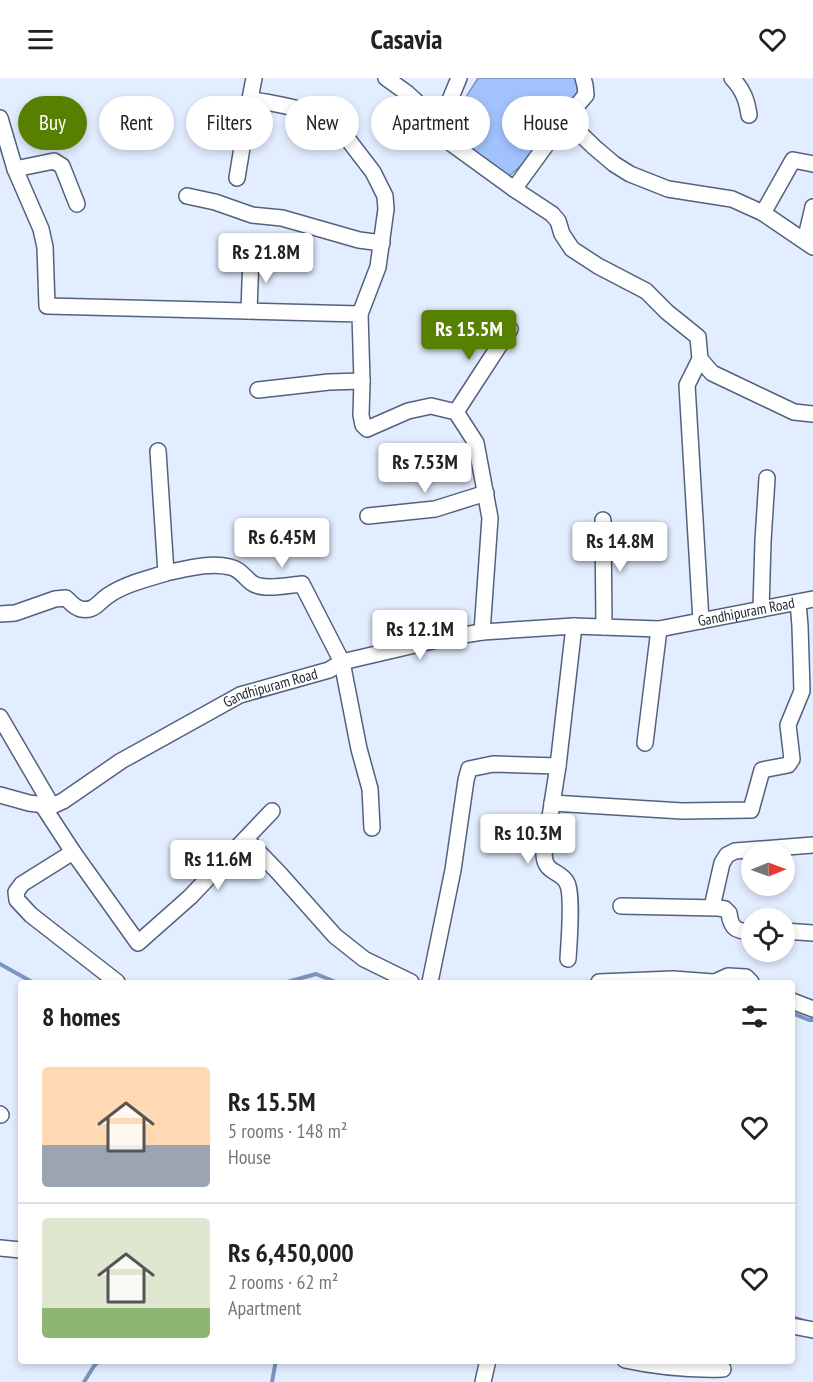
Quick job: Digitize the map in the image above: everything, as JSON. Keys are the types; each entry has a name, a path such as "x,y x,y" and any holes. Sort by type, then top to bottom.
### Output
{"street":[{"path":"251,96 254,78"},
{"path":"386,78 410,96"},
{"path":"459,78 440,124 440,132 452,144 552,214 572,249 598,267 646,291 667,312 698,337 700,358 687,385 701,621"},
{"path":"582,78 585,85 584,96"},
{"path":"732,78 741,88 747,101 749,115"},
{"path":"273,104 319,116 340,129 373,172 385,196 386,209 378,267 360,314 363,424 367,429 408,411 431,406 456,412 476,443 490,518 482,632"},
{"path":"0,118 15,169 41,229 45,247 47,306 360,314"},
{"path":"589,142 614,164 630,174 668,189 732,199 763,213 809,244 813,207"},
{"path":"237,178 242,150"},
{"path":"514,189 542,150"},
{"path":"763,213 793,160 813,164"},
{"path":"15,169 57,162 62,166 77,204"},
{"path":"187,195 252,215 282,218 359,240 382,243"},
{"path":"249,311 251,255"},
{"path":"456,412 510,329"},
{"path":"700,358 712,373 794,412 813,414"},
{"path":"258,390 329,382 362,381"},
{"path":"158,451 166,573"},
{"path":"761,609 767,478"},
{"path":"368,516 435,509 486,493"},
{"path":"603,520 604,627"},
{"path":"0,614 15,613 55,599 66,598 81,609 96,607 108,595 131,585 166,573 217,565 234,567 253,584 261,587 302,584 342,662 359,749 370,789 372,828"},
{"path":"552,803 682,811 751,810 762,770 788,765 792,759 788,725 802,691 800,626 805,600"},
{"name":"Gandhipuram Road","path":"47,806 63,801 132,756 240,695 329,670 342,662 445,638 482,632 574,626 659,629 805,600"},
{"path":"568,959 570,894 563,878 548,868 544,862 544,855 558,766 574,626"},
{"path":"645,743 659,629"},
{"path":"0,717 73,852 138,943 190,897 272,811"},
{"path":"430,980 453,870 468,769 493,764 558,766"},
{"path":"0,795 47,806"},
{"path":"246,839 335,936 364,959 407,980"},
{"path":"712,908 720,870 727,855 735,851 813,845"},
{"path":"73,852 22,884 16,892 17,900 31,915 114,980"},
{"path":"621,906 725,909 729,913 730,922 741,931"},
{"path":"795,932 813,933"},
{"path":"719,980 728,976 746,977 749,980"},
{"path":"648,980 687,980"},
{"path":"795,1002 813,1009"},
{"path":"0,1248 18,1250"},
{"path":"795,1327 813,1330"},
{"path":"483,1382 487,1364"},
{"path":"643,1364 723,1371"}],"water":[{"path":"478,78 579,78 584,92 581,96 502,96 502,150 535,150 507,178 475,150 490,150 490,96 467,96"}],"waterway":[{"path":"0,964 28,980"},
{"path":"294,980 316,974 331,980"},
{"path":"795,1014 813,1020"},
{"path":"795,1318 807,1322"},
{"path":"84,1382 96,1364"},
{"path":"272,1382 275,1364"}]}
